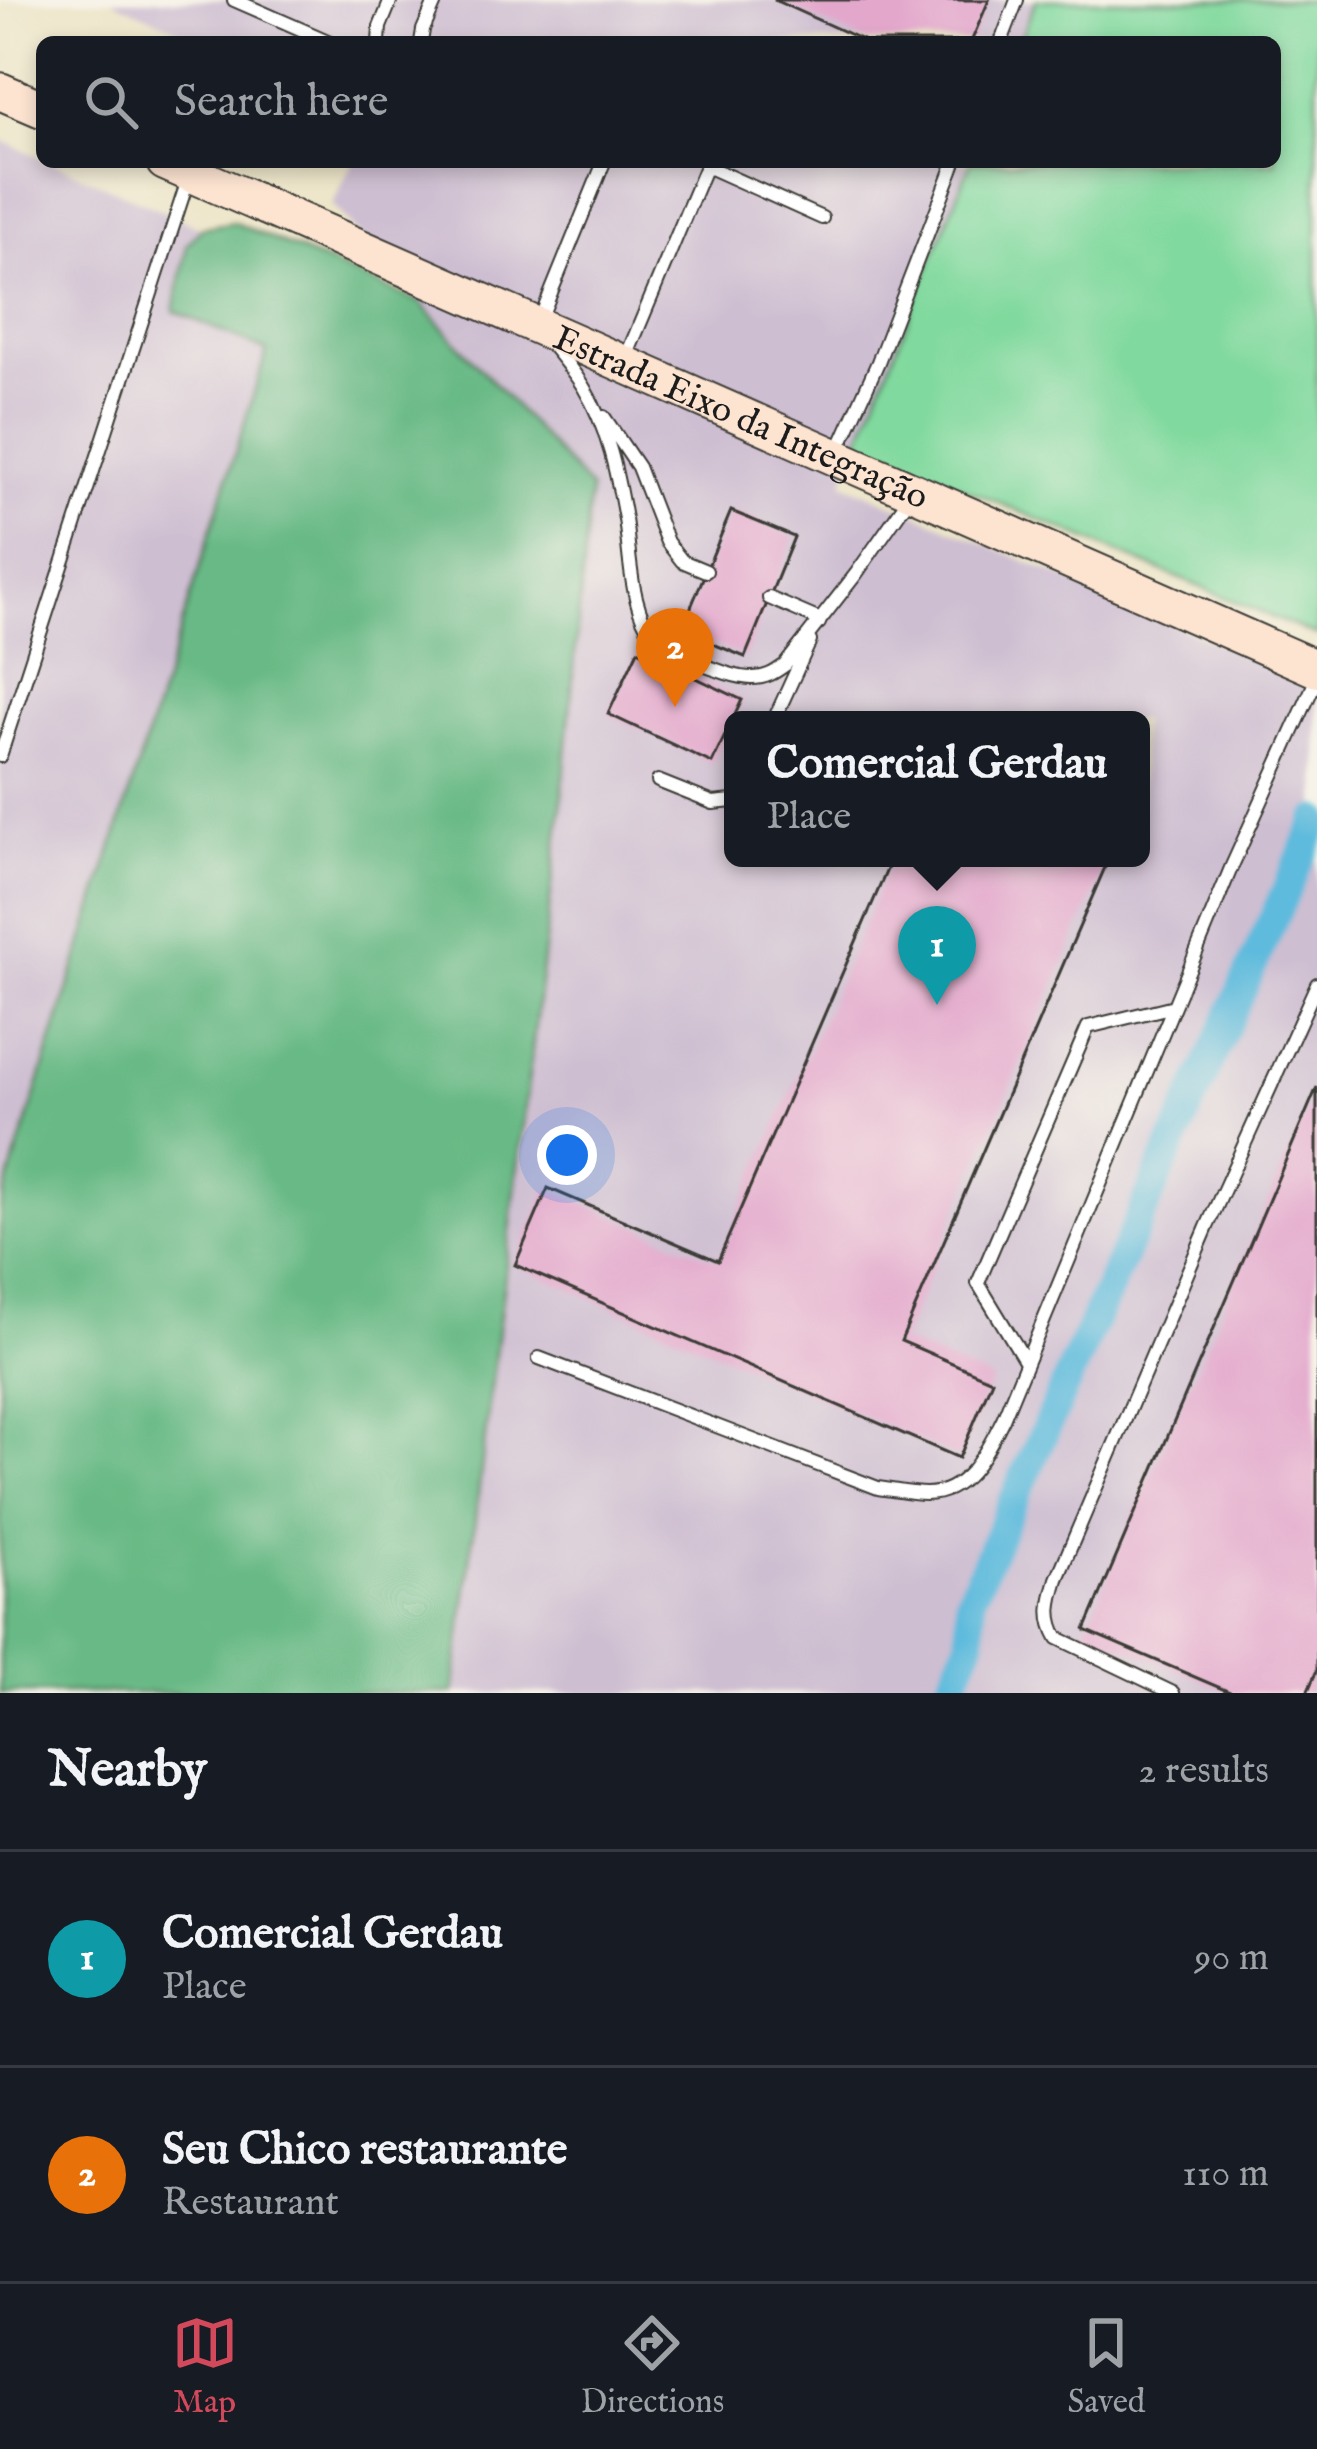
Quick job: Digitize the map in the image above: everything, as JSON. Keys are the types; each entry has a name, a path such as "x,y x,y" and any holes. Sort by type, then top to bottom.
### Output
{"main road":[{"path":"0,91 36,106"},
{"name":"Estrada Eixo da Integração","path":"179,168 1317,674"}],"lane":[{"path":"234,0 316,36"},
{"path":"379,36 392,0"},
{"path":"422,36 436,0"},
{"path":"1003,36 1017,0"},
{"path":"0,756 177,168"},
{"path":"602,168 538,326 638,467 667,542 682,561 706,571"},
{"path":"623,363 705,168"},
{"path":"710,168 822,218"},
{"path":"836,457 953,168"},
{"path":"583,386 601,420 616,470 644,621 661,644 730,675 753,679 771,675 784,665 914,492"},
{"path":"769,598 820,620"},
{"path":"778,711 820,620"},
{"path":"539,1358 878,1488 931,1495 958,1483 979,1465 1003,1419 1231,868 1317,674"},
{"path":"658,781 713,803 724,802"},
{"path":"1173,1693 1058,1638 1048,1606 1207,1227 1317,984"},
{"path":"1026,1362 978,1282 1088,1027 1174,1006"}],"shaded area":[{"path":"111,0 1036,0 1021,36 192,36"},
{"path":"0,140 36,155 36,168 65,168 201,228 267,350 0,1209"},
{"path":"350,168 969,168 843,483 1317,686 1317,1693 454,1693 561,811 590,489 332,205"}],"green space":[{"path":"1036,0 1317,0 1317,636 858,444 969,168 1281,168 1281,36 1021,36"},
{"path":"233,222 420,302 590,489 561,811 454,1693 0,1693 0,1209 267,351 174,311 187,245 201,228"}],"building":[{"path":"774,0 989,0 974,36 854,36"},
{"path":"731,511 794,537 745,657 681,631"},
{"path":"638,650 742,700 737,711 724,711 724,738 712,763 608,714"},
{"path":"888,867 1105,867 901,1341 992,1380 959,1458 515,1265 548,1188 718,1261"},
{"path":"1317,1087 1317,1670 1307,1693 1232,1693 1085,1630"}],"waterway":[{"path":"948,1693 971,1641 970,1598 1317,821"}],"place":[{"name":"Seu Chico restaurante","path":"675,707"},
{"name":"Comercial Gerdau","path":"937,1005"}]}
